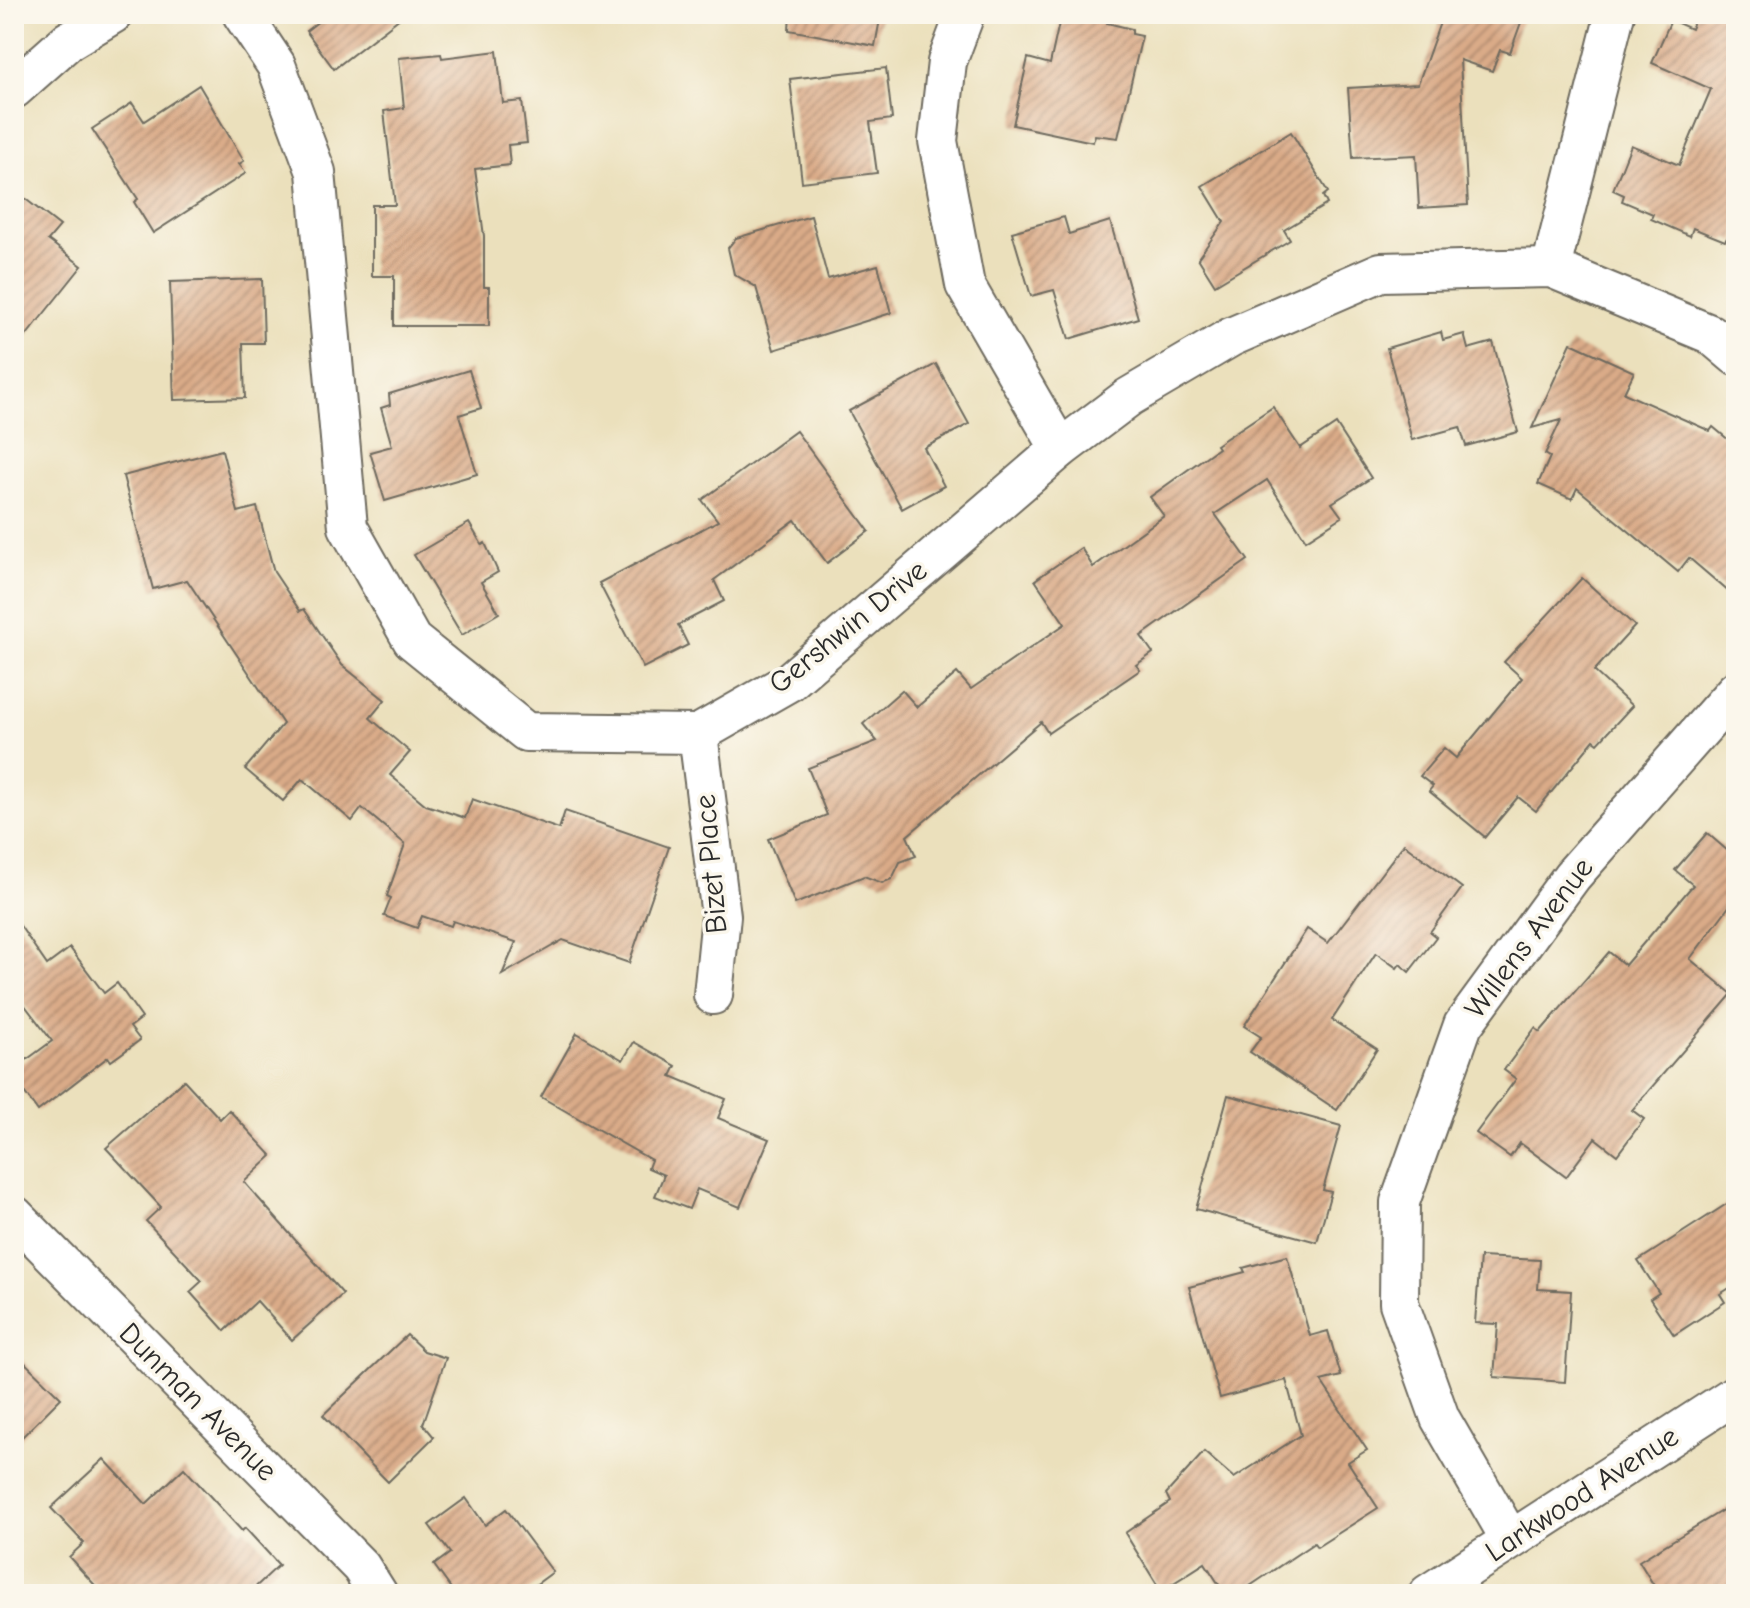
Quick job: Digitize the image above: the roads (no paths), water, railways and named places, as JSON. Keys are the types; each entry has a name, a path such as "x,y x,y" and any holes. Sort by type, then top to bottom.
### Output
{"street":[{"path":"14,89 68,41 113,14"},
{"path":"242,14 276,65 316,172 348,527 412,640 526,732 698,734"},
{"path":"965,14 947,62 938,141 965,285 1060,449"},
{"path":"1551,268 1615,14"},
{"name":"Gershwin Drive","path":"698,734 789,682 1060,449 1129,397 1231,337 1381,272 1551,268 1710,334 1736,356"},
{"name":"Willens Avenue","path":"1510,1539 1440,1418 1399,1303 1400,1202 1463,1025 1572,876 1736,690"},
{"name":"Bizet Place","path":"698,734 721,916 713,995"},
{"name":"Dunman Avenue","path":"14,1215 361,1567 378,1594"},
{"name":"Larkwood Avenue","path":"1428,1594 1736,1394"}]}
